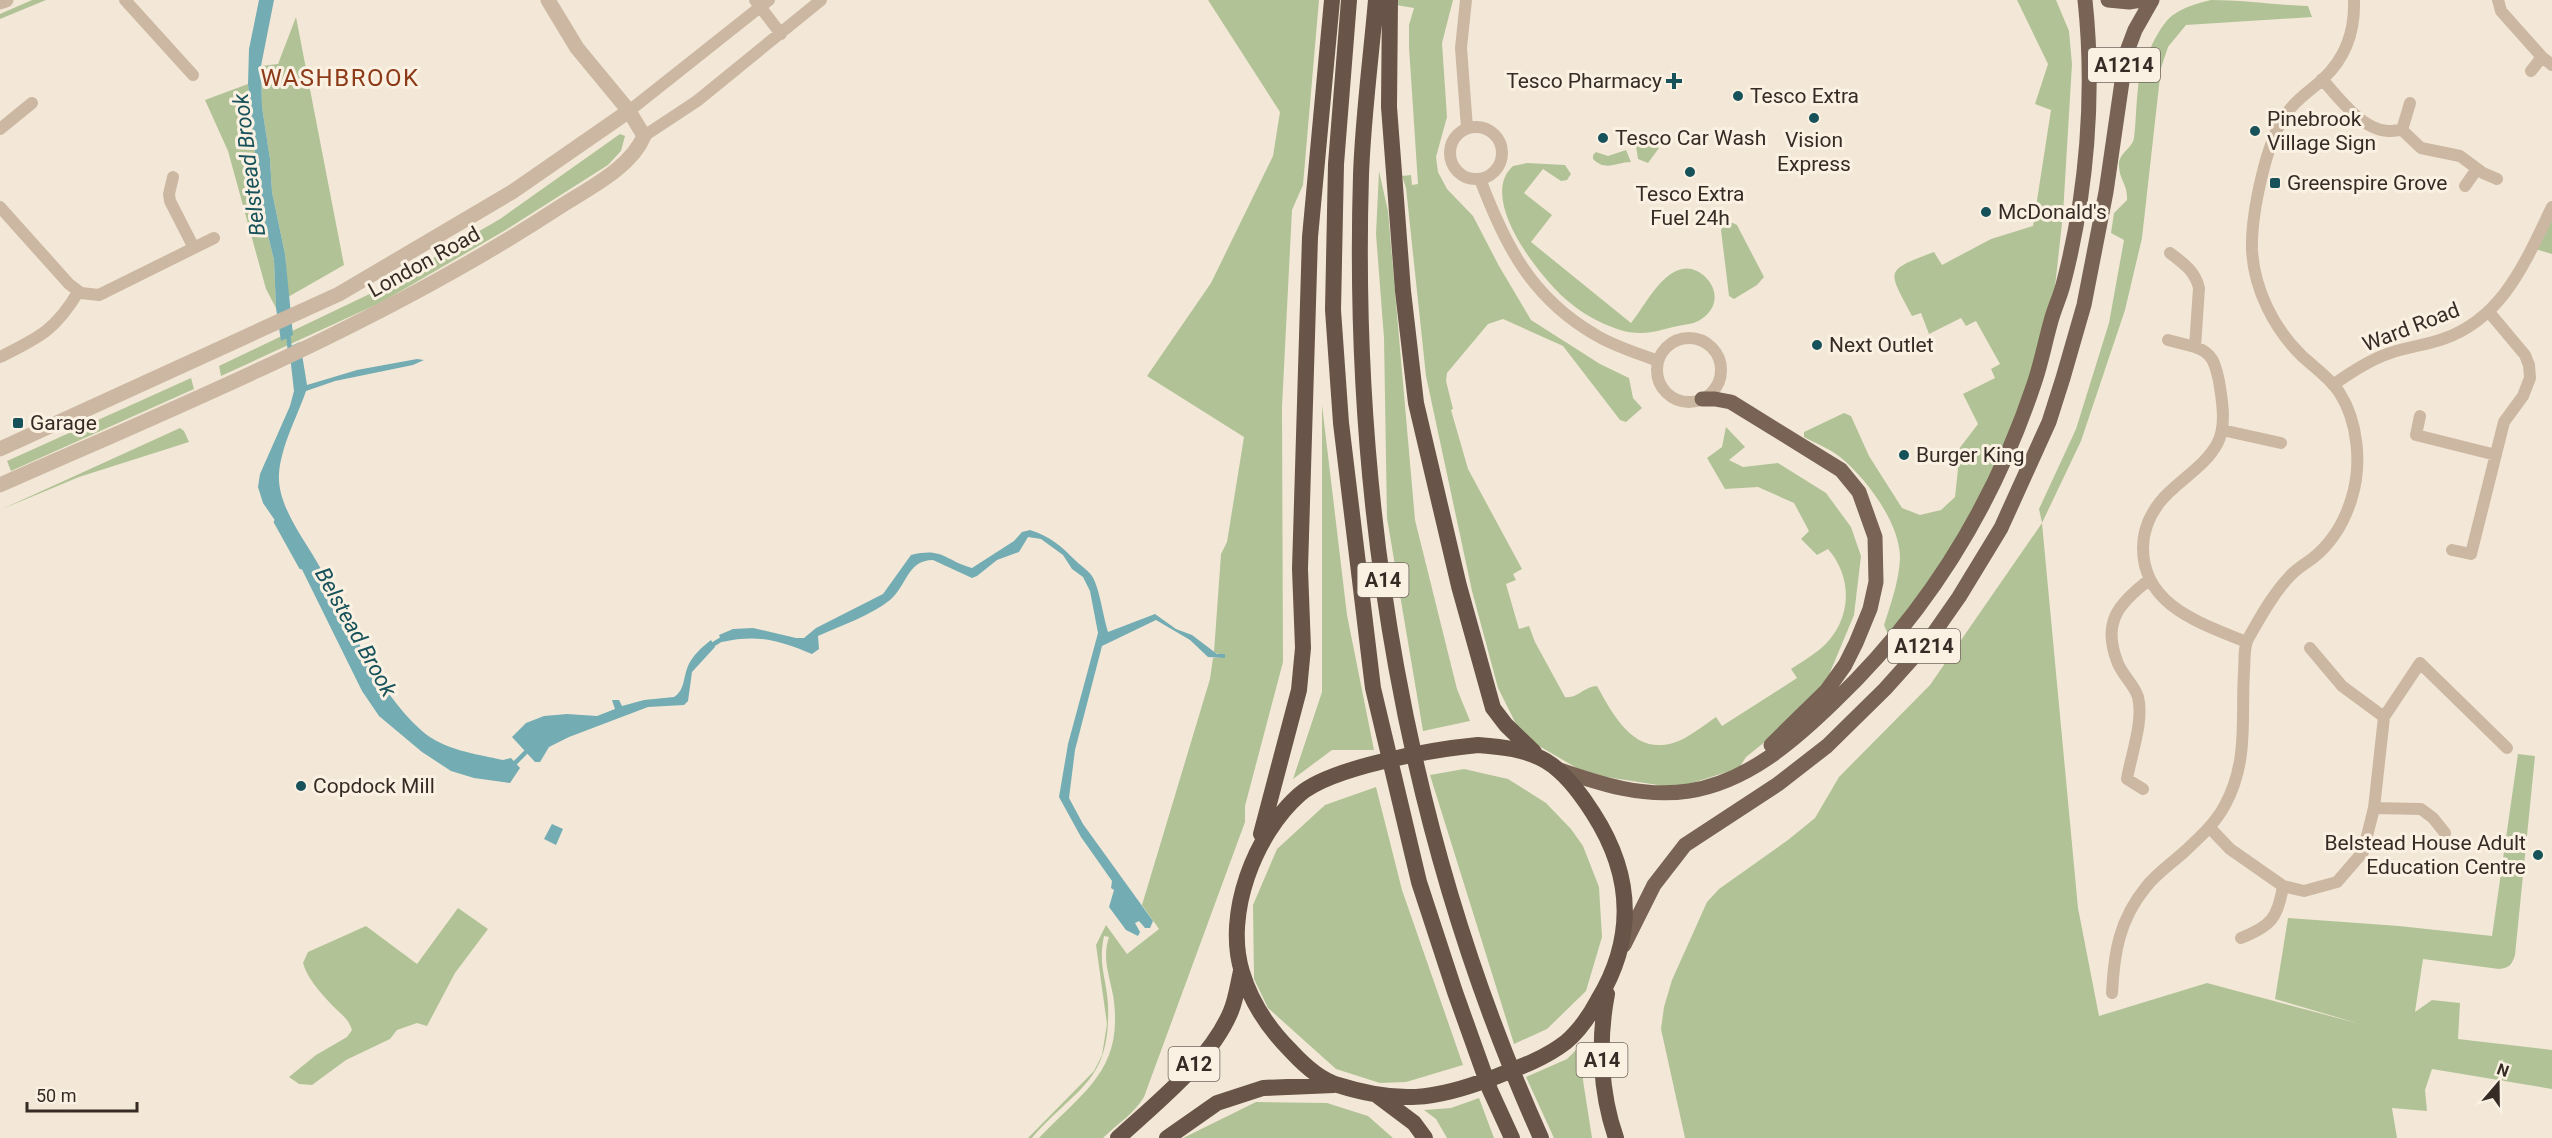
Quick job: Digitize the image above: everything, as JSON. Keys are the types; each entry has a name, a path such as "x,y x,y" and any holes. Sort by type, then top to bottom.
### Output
{"highway":[{"path":"1332,0 1310,237 1300,569 1303,648 1299,690 1258,847 1240,906 1238,929 1241,971 1262,1016 1280,1040 1304,1064 1334,1084 1402,1099 1454,1092 1536,1061 1567,1041 1591,1013 1610,981 1620,954 1625,931 1622,876 1612,847 1584,797 1550,764 1516,736 1493,708 1459,586 1416,403 1403,291 1389,107 1390,0"},
{"name":"A14","path":"1349,0 1336,164 1333,310 1341,423 1373,688 1419,882 1490,1090 1512,1138"},
{"name":"A14","path":"1376,0 1361,174 1362,328 1367,451 1395,671 1416,774 1452,903 1475,975 1514,1078 1541,1138"},
{"path":"1258,847 1277,819 1300,794 1335,774 1447,748 1478,745 1517,749 1550,764"},
{"name":"A12","path":"1118,1138 1180,1081 1213,1042 1230,1011 1241,971"},
{"name":"A14","path":"1610,981 1602,1022 1602,1066 1606,1105 1617,1138"},
{"name":"A12","path":"1167,1138 1217,1103 1263,1088 1334,1084"},
{"path":"1377,1095 1414,1124 1425,1138"}],"main road":[{"name":"A1214","path":"1550,764 1624,789 1663,793 1690,791 1716,785 1752,769 1820,716 1864,673 1915,614 1949,566 2011,446 2035,382 2052,317 2063,286 2085,160 2089,69 2085,0"},
{"path":"2108,0 2129,2 2140,0"},
{"name":"A1214","path":"1620,954 1654,885 1674,858 1699,834 1778,784 1827,746 1885,689 1929,640 1959,597 2001,528 2037,452 2063,378 2084,305 2106,192 2126,54 2135,30 2152,0"},
{"path":"1702,399 1731,402 1841,470 1859,492 1875,537 1876,582 1870,609 1845,665 1827,690 1768,748 1752,769"}],"street":[{"path":"0,2 6,0"},
{"path":"125,0 193,75"},
{"path":"548,0 577,48 629,111 644,136"},
{"name":"London Road","path":"0,485 388,308 533,224 607,177 633,154 644,136 698,101 821,0"},
{"path":"1466,0 1461,48 1467,128"},
{"path":"2112,993 2114,953 2124,921 2146,886 2210,828 2225,806 2237,777 2243,748 2246,642 2274,596 2292,573 2328,545 2343,521 2352,497 2357,468 2355,437 2348,409 2333,384 2294,348 2275,322 2258,284 2252,251 2257,200 2277,131 2290,108 2335,66 2349,40 2354,18 2354,0"},
{"path":"2498,0 2501,11 2547,61 2531,71"},
{"path":"761,3 782,34"},
{"name":"London Road","path":"0,449 339,294 476,215 629,111 761,3"},
{"path":"2322,80 2351,110 2366,121 2381,129 2402,130 2421,148 2460,156 2476,169 2497,179"},
{"path":"0,129 32,103"},
{"path":"2402,130 2410,103"},
{"path":"1476,127 1491,132 1501,148 1500,161 1496,169 1480,178 1462,175 1452,163 1449,154 1452,141 1467,128 1476,127"},
{"path":"2465,186 2476,169"},
{"path":"172,177 170,201 194,248"},
{"path":"1480,178 1507,245 1524,271 1547,299 1596,336 1658,361"},
{"path":"0,207 78,292 94,296 108,292 214,238"},
{"name":"Ward Road","path":"2333,384 2377,357 2449,337 2489,312 2504,296 2521,270 2552,207"},
{"path":"2170,253 2190,268 2199,288 2195,347"},
{"path":"0,357 47,332 66,311 78,292"},
{"path":"2452,550 2471,554 2504,422 2526,391 2530,372 2521,349 2489,312"},
{"path":"1687,338 1706,343 1714,350 1721,368 1720,378 1716,387 1702,399 1679,401 1665,391 1659,382 1658,361 1669,345 1687,338"},
{"path":"2168,340 2206,351 2214,360 2222,396 2222,429 2218,443 2208,457 2162,499 2149,516 2143,537 2143,557 2149,580 2171,605 2198,623 2246,642"},
{"path":"2420,416 2416,435 2496,455"},
{"path":"2222,429 2281,443"},
{"path":"2143,789 2127,779 2138,721 2138,697 2117,662 2110,633 2116,611 2125,599 2149,580"},
{"path":"2310,648 2342,686 2384,717"},
{"path":"2210,828 2230,849 2283,886 2304,891 2337,882 2363,852 2374,808 2384,717 2420,663 2507,748"},
{"path":"2374,808 2421,808 2445,833"},
{"path":"2241,938 2259,931 2270,922 2279,908 2283,886"}],"green space":[{"path":"32,0 46,0 0,19 0,14"},
{"path":"1208,0 1319,0 1303,185 1292,210 1282,407 1283,662 1245,806 1245,822 1144,1097 1130,1114 1103,1138 1039,1138 1097,1077 1113,1042 1115,1021 1113,995 1106,959 1109,937 1104,936 1102,963 1108,1004 1107,1030 1104,1051 1097,1067 1077,1094 1032,1138 1028,1138 1094,1071 1102,1055 1107,1024 1096,945 1106,925 1127,954 1159,929 1142,905 1210,679 1213,658 1225,657 1214,652 1221,554 1227,542 1244,437 1147,376 1211,283 1273,156 1280,112"},
{"path":"1396,0 1453,0 1442,43 1447,117 1436,157 1438,172 1447,189 1473,216 1531,320 1600,364 1629,378 1633,398 1642,408 1626,422 1620,420 1563,346 1503,319 1488,324 1447,373 1446,381 1453,409 1451,410 1468,469 1522,569 1513,574 1516,580 1506,584 1519,629 1529,626 1535,642 1565,697 1597,686 1612,712 1630,734 1654,745 1669,744 1685,738 1716,717 1722,726 1797,678 1791,669 1819,650 1838,628 1846,601 1842,574 1837,561 1828,549 1817,555 1801,539 1809,531 1794,503 1758,487 1725,489 1707,458 1722,447 1726,427 1745,447 1729,460 1743,467 1778,463 1826,493 1851,527 1861,556 1854,615 1826,682 1806,709 1746,757 1739,768 1677,788 1587,774 1522,736 1498,688 1472,591 1426,376 1406,188 1402,176 1411,175 1412,185 1418,184 1409,47 1409,25 1414,8 1396,5"},
{"path":"2017,0 2056,0 2069,31 2072,64 2063,214 2055,287 2040,345 2004,450 1950,553 1892,632 1887,632 1884,625 1896,584 1900,558 1894,530 1880,502 1850,466 1836,454 1804,437 1804,432 1844,413 1851,416 1869,456 1902,508 1920,515 1941,510 1955,497 1958,469 1952,458 1978,424 1963,394 1995,378 1991,369 2000,364 1976,321 1966,326 1961,318 1929,334 1921,313 1912,316 1898,289 1895,274 1898,268 1934,252 1942,265 1991,239 2033,226 2051,110 2035,104 2048,64"},
{"path":"2211,0 2308,6 2312,17 2186,25 2168,47 2161,68 2142,238 2125,310 2081,441 2042,523 2039,509 2076,429 2109,323 2124,240 2111,233 2114,213 2127,200 2119,171 2119,162 2133,142 2139,80 2161,28 2173,15"},
{"path":"296,17 344,265 288,297 285,254 272,192 270,159 262,107 261,66 278,64"},
{"path":"248,84 260,202 274,260 276,308 266,289 228,151 205,100"},
{"path":"620,134 625,136 621,151 608,165 504,231 382,302 221,376 219,366 380,289 500,219"},
{"path":"1648,140 1659,148 1648,163 1638,159 1636,146"},
{"path":"1626,150 1631,162 1607,166 1593,159 1596,152 1608,156"},
{"path":"1527,163 1565,165 1571,174 1567,180 1561,181 1543,169 1524,193 1552,215 1531,242 1631,323 1667,277 1686,268 1700,273 1712,286 1715,298 1712,309 1694,323 1654,332 1637,333 1604,324 1569,302 1544,277 1530,258 1517,239 1508,218 1502,198 1504,180 1513,166"},
{"path":"1379,171 1388,211 1415,520 1457,689 1470,721 1423,731 1387,518 1384,338 1376,234"},
{"path":"2552,207 2552,254 2532,248"},
{"path":"1725,223 1737,225 1764,277 1757,285 1734,299 1729,296 1721,230"},
{"path":"191,378 194,389 11,471 7,461"},
{"path":"1322,405 1347,615 1374,750 1332,750 1293,779 1322,692"},
{"path":"180,428 189,442 79,477 0,510"},
{"path":"2042,523 2078,908 2099,1016 2207,983 2360,1024 2275,999 2288,918 2492,936 2518,754 2535,756 2513,961 2508,967 2499,969 2423,959 2415,1012 2432,1000 2460,1003 2458,1039 2552,1050 2552,1089 2432,1069 2425,1090 2427,1111 2392,1108 2397,1138 1685,1138 1661,1029 1664,1007 1672,980 1707,902 1719,889 1815,818 1839,777 1930,685"},
{"path":"1464,769 1508,779 1546,803 1571,829 1583,846 1599,887 1602,937 1586,991 1547,1029 1514,1044 1430,775"},
{"path":"1376,787 1402,890 1463,1065 1406,1082 1380,1083 1336,1069 1268,1008 1254,979 1253,905 1277,849 1325,805"},
{"path":"458,908 488,929 455,973 427,1026 417,1023 397,1030 390,1039 346,1060 312,1085 299,1084 289,1077 316,1055 347,1037 352,1030 346,1018 322,994 308,974 303,963 308,952 366,926 417,964"},
{"path":"1583,1043 1583,1080 1592,1138 1554,1138 1526,1077 1567,1059"},
{"path":"1479,1098 1494,1138 1447,1138 1436,1119 1424,1110 1451,1108"},
{"path":"1256,1102 1327,1103 1368,1116 1393,1138 1183,1138"}],"water":[{"path":"259,0 274,0 261,66 262,107 270,159 272,192 285,254 293,335 281,341 276,308 274,260 260,202 248,84 249,49"},
{"path":"300,342 307,385 357,370 417,359 424,360 413,365 335,381 306,391 280,463 280,486 287,511 390,695 422,731 440,743 482,756 503,760 511,758 520,768 510,783 474,778 451,771 422,752 379,716 362,691 285,535 263,503 258,487 260,474 290,406 294,391 289,347"},
{"path":"1030,530 1055,542 1091,575 1099,594 1108,632 1155,614 1176,629 1192,635 1217,654 1225,654 1225,658 1208,657 1190,640 1156,620 1102,646 1075,750 1069,798 1083,824 1153,921 1150,928 1145,928 1139,921 1135,923 1140,932 1138,936 1126,930 1109,907 1114,890 1111,888 1112,881 1081,837 1059,797 1068,744 1098,633 1090,591 1083,577 1072,569 1063,555 1041,539 1028,537 1019,552 997,560 972,578 933,560 918,564 912,569 896,594 882,606 865,616 818,636 819,649 812,654 768,640 746,639 722,642 719,635 733,629 753,628 804,638 816,628 883,594 911,555 937,553 972,568 1014,541 1022,532"},
{"path":"711,640 715,647 692,672 688,701 684,705 648,707 569,737 549,747 540,762 535,762 512,737 526,723 544,716 567,714 597,716 615,709 612,700 619,700 622,706 644,700 674,697 682,687 692,658"},
{"path":"552,824 563,829 556,845 544,839"}],"waterway":[{"name":"Belstead Brook","path":"288,333 290,351"},
{"name":"Belstead Brook","path":"276,522 301,567"},
{"name":"Belstead Brook","path":"709,647 725,637"},
{"name":"Belstead Brook","path":"512,766 529,749"}],"place":[{"name":"Tesco Pharmacy","path":"1674,81"},
{"name":"Tesco Extra","path":"1738,96"},
{"name":"Vision Express","path":"1814,118"},
{"name":"Pinebrook Village Sign","path":"2255,131"},
{"name":"Tesco Car Wash","path":"1603,138"},
{"name":"Tesco Extra Fuel 24h","path":"1690,172"},
{"name":"Greenspire Grove","path":"2275,183"},
{"name":"McDonald's","path":"1986,212"},
{"name":"Next Outlet","path":"1817,345"},
{"name":"Garage","path":"18,423"},
{"name":"Burger King","path":"1904,455"},
{"name":"Copdock Mill","path":"301,786"},
{"name":"Belstead House Adult Education Centre","path":"2538,855"}],"district":[{"name":"WASHBROOK","path":"340,78"}]}
